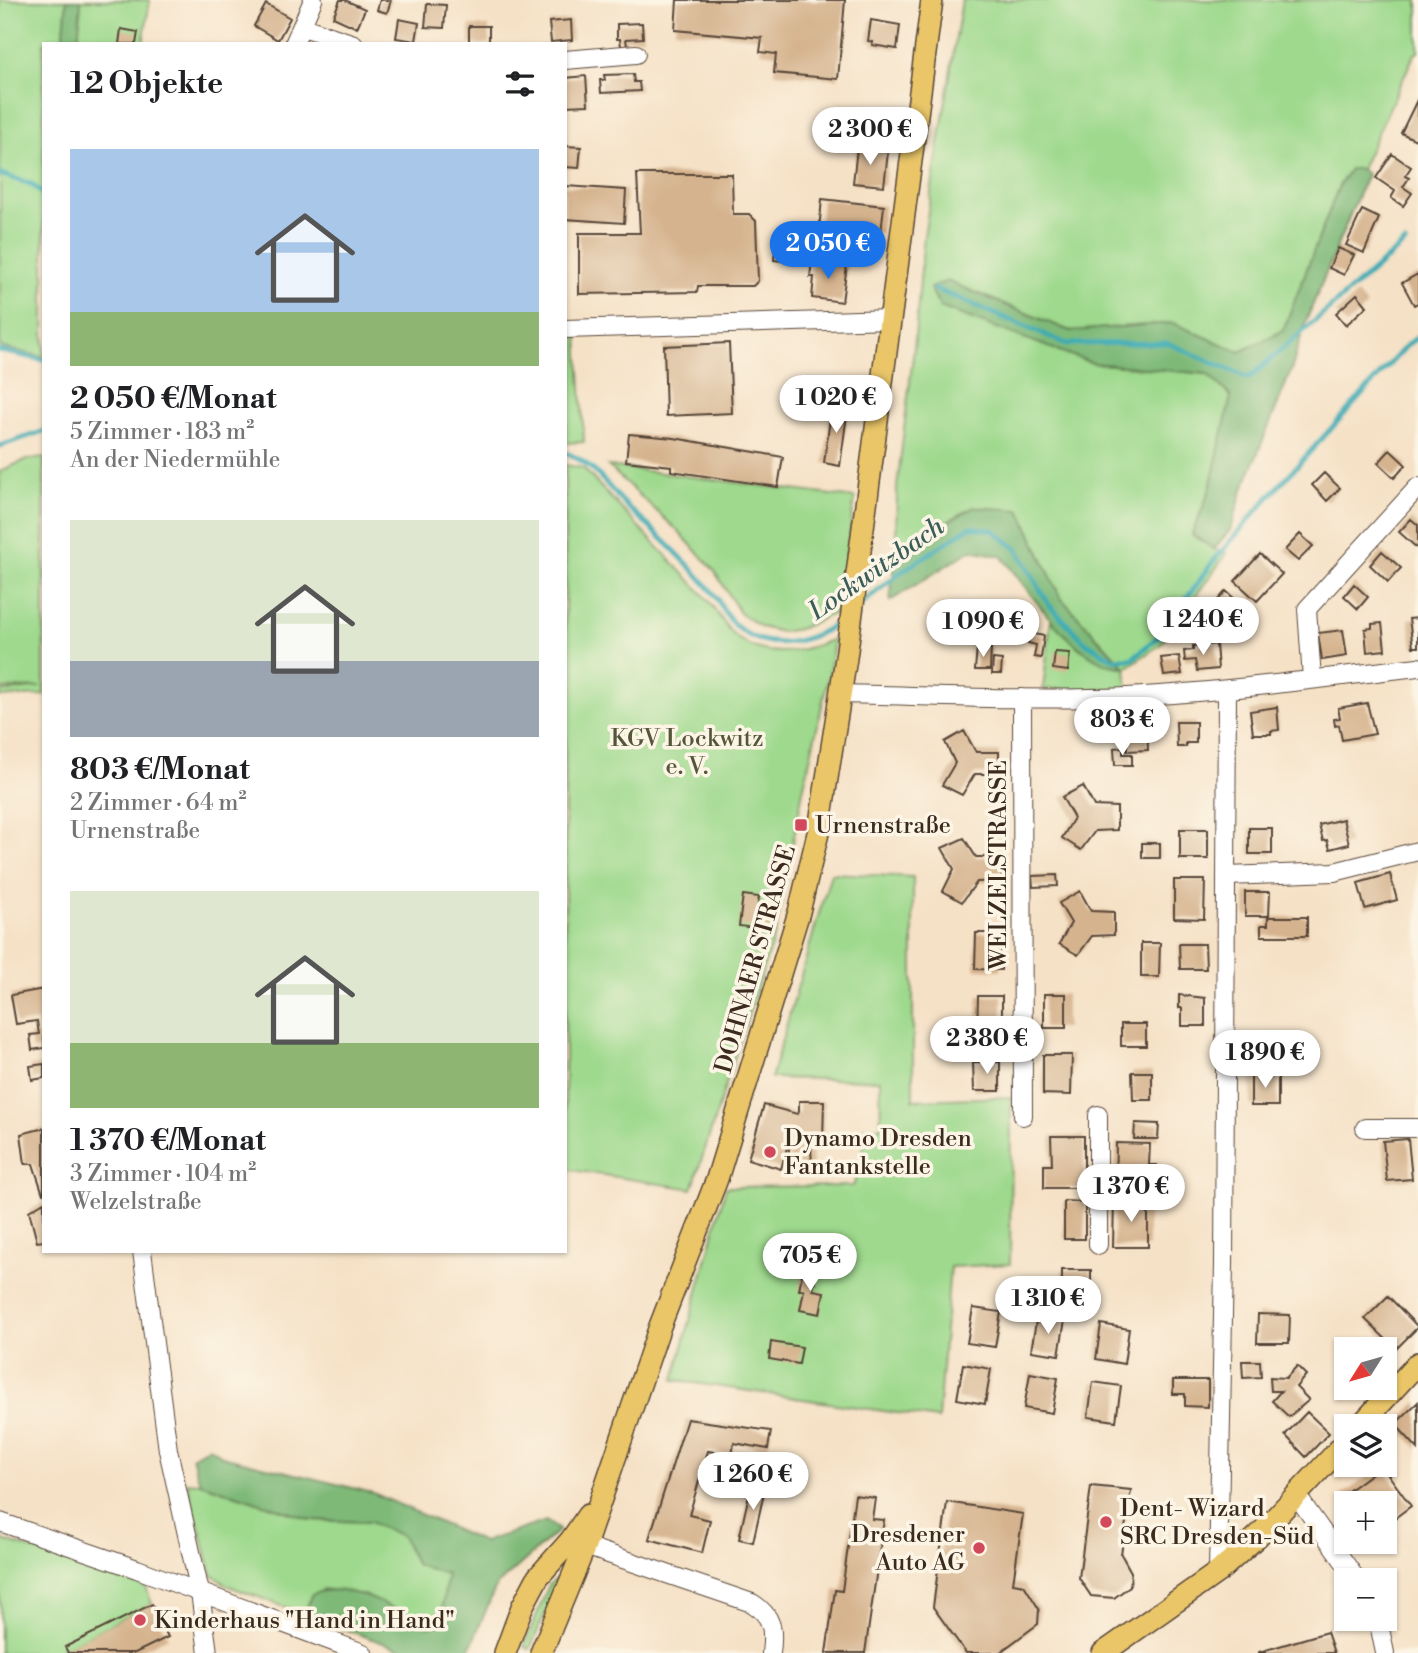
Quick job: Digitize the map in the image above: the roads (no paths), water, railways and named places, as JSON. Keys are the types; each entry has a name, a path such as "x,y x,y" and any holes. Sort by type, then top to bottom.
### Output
{"main road":[{"name":"DOHNAER STRASSE","path":"541,1653 585,1546 660,1326 717,1179 767,1022 799,912 819,829 846,658 932,0"},
{"path":"1371,1414 1418,1363"},
{"path":"1103,1653 1218,1572 1258,1536 1334,1455"},
{"name":"DOHNAER STRASSE","path":"505,1653 522,1607 538,1577 571,1540 601,1496"}],"street":[{"path":"295,42 313,0"},
{"path":"303,27 348,42"},
{"path":"567,60 636,54"},
{"path":"567,329 890,319"},
{"path":"1312,679 1307,609 1418,487"},
{"path":"840,694 1127,697 1227,689 1418,667"},
{"path":"1218,1572 1224,1264 1227,689"},
{"name":"WELZELSTRASSE","path":"1022,698 1023,1116"},
{"path":"1227,876 1334,872 1418,851"},
{"path":"1098,1115 1098,1245"},
{"path":"1365,1128 1418,1128"},
{"path":"142,1253 168,1450 200,1592 208,1653"},
{"path":"1297,1496 1348,1568"},
{"path":"0,1522 363,1653"},
{"path":"585,1546 752,1603 769,1617 774,1628 771,1653"},
{"path":"1380,1631 1385,1653"}],"waterway":[{"path":"0,174 31,184 42,193"},
{"path":"935,289 1067,344 1167,343 1249,378 1405,243"},
{"name":"Lockwitzbach","path":"861,604 901,572 970,527 993,530 1017,549 1049,605 1085,642 1113,659 1132,659 1159,636 1216,558 1267,499 1408,344 1418,337"},
{"path":"0,351 42,360"},
{"name":"Lockwitzbach","path":"0,446 42,432"},
{"name":"Lockwitzbach","path":"567,454 592,469 681,557 712,592 733,623 746,633 759,640 789,642 818,634 845,617"}],"place":[{"name":"Urnenstraße","path":"801,825"},
{"name":"Dynamo Dresden Fantankstelle","path":"770,1152"},
{"name":"Dent- Wizard SRC Dresden-Süd","path":"1106,1522"},
{"name":"Dresdener Auto AG","path":"979,1548"},
{"name":"Kinderhaus \"Hand in Hand\"","path":"140,1620"}],"park label":[{"name":"KGV Lockwitz e. V.","path":"687,752"}]}
